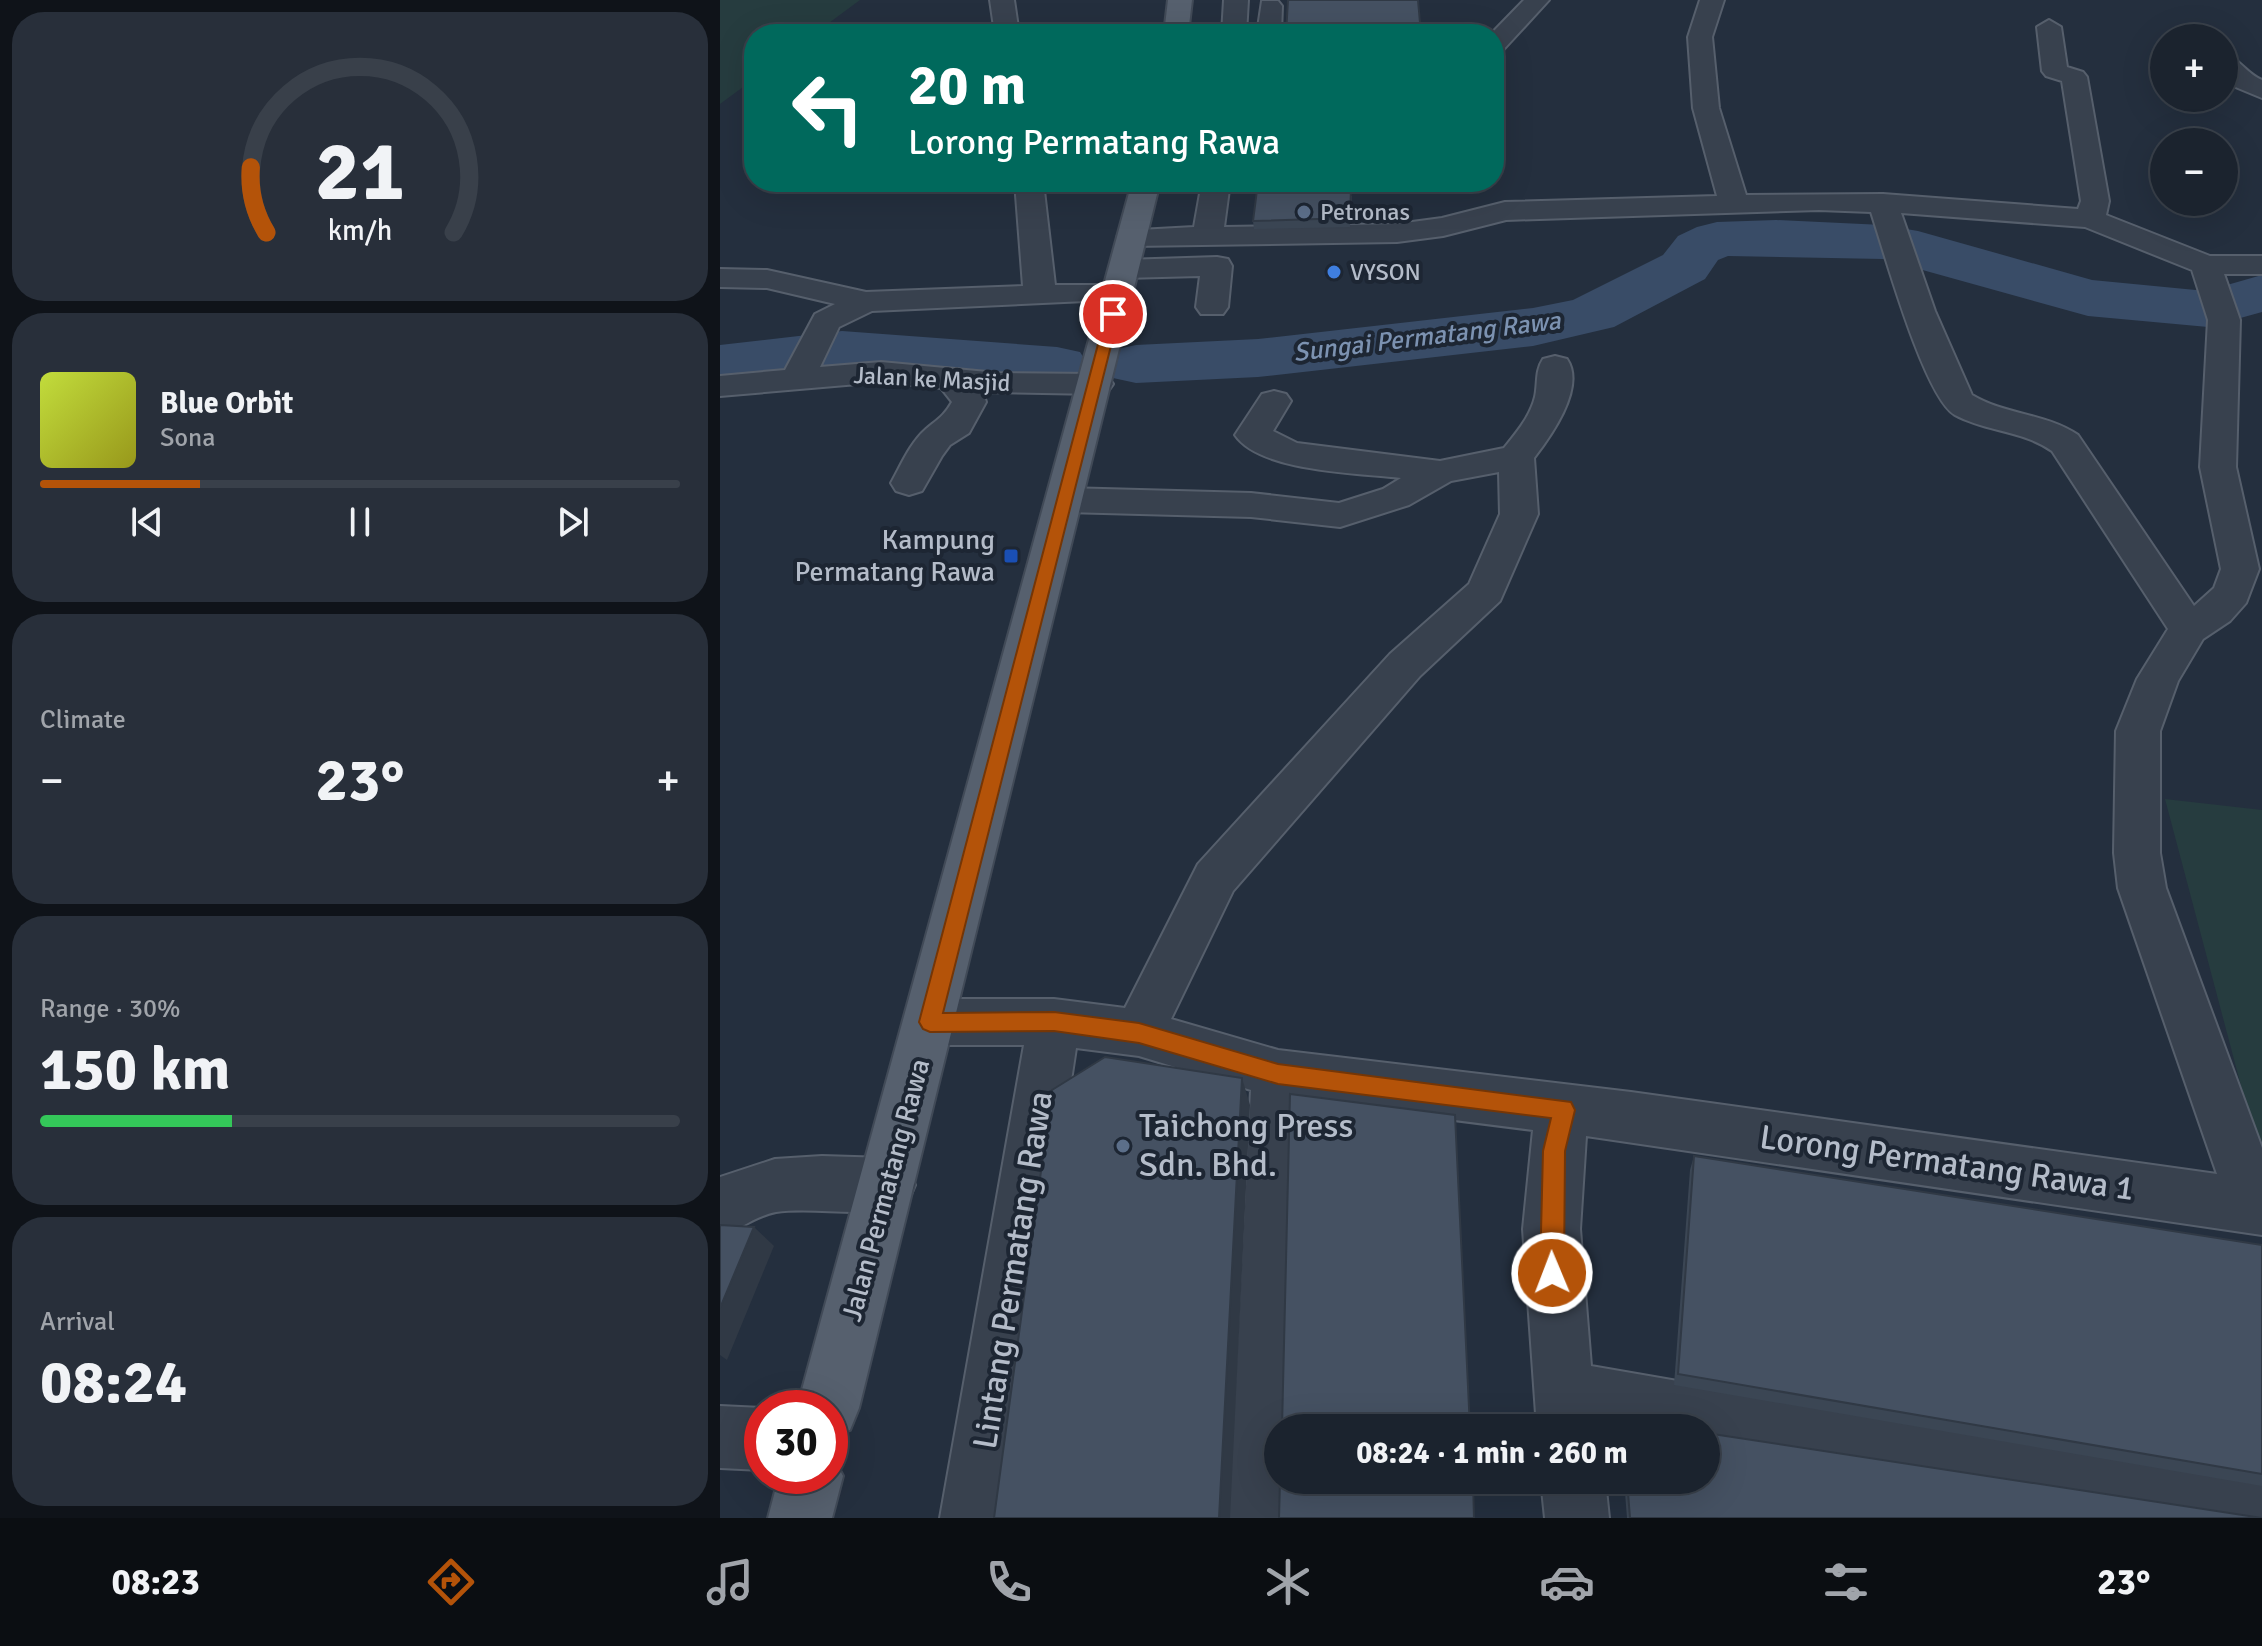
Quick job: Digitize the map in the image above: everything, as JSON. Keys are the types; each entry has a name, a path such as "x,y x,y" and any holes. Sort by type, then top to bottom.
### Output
{"main road":[{"path":"1177,24 1180,0"},
{"name":"Jalan Permatang Rawa","path":"833,1390 1143,192"},
{"path":"800,1518 806,1494"}],"street":[{"path":"1002,0 1006,24"},
{"path":"1235,24 1236,0"},
{"path":"1504,35 1537,0"},
{"path":"1712,0 1700,37 1706,108 1733,201"},
{"path":"1269,24 1270,6"},
{"path":"2049,27 2055,71 2074,77 2095,201 2090,219"},
{"path":"2238,77 2262,90"},
{"path":"1030,192 1040,296"},
{"path":"1208,236 1215,192"},
{"path":"1132,237 1397,233 1443,227 1505,211 1733,201 1891,227 2090,219 2214,291"},
{"path":"1891,227 1919,311 1957,401 1970,411 2042,430 2065,443 2189,629"},
{"path":"2214,291 2262,265"},
{"path":"720,278 767,279 866,302 1040,296 1217,266 1212,307"},
{"path":"2214,291 2218,467 2247,547 2232,593 2216,611 2189,629 2158,679 2138,731 2137,853 2142,888 2259,1208"},
{"path":"806,365 826,321 866,302"},
{"name":"Jalan ke Masjid","path":"720,386 806,365 951,379 1099,372"},
{"path":"1274,401 1253,435 1289,453 1440,472 1516,457 1538,429 1552,398 1555,366"},
{"path":"909,483 926,452 938,437 957,425 969,402 965,390 951,379"},
{"path":"1251,505 1267,477 1289,453"},
{"path":"1139,1033 1215,878 1405,665 1486,591 1519,514 1516,457"},
{"path":"1066,500 1251,505 1340,515 1396,497 1440,472"},
{"name":"Lorong Permatang Rawa 1","path":"930,1022 1054,1022 1139,1033 1278,1074 1631,1117 2259,1208"},
{"name":"Lintang Permatang Rawa","path":"972,1518 1054,1022"},
{"path":"1261,1518 1278,1074"},
{"path":"1564,1110 1554,1151 1551,1234 1566,1410 2262,1514"},
{"path":"720,1210 729,1200 765,1186 887,1185"},
{"path":"720,1437 744,1438"},
{"path":"1574,1494 1577,1518"}],"green space":[{"path":"720,0 860,0 828,24 744,24 744,86 720,104"},
{"path":"2165,799 2262,810 2262,1165"}],"building":[{"path":"1288,0 1418,0 1420,24 1287,24"},
{"name":"Petronas","path":"1257,192 1351,192 1350,218 1253,221"},
{"path":"1105,1057 1242,1078 1219,1518 994,1518 1052,1090"},
{"path":"1290,1094 1455,1115 1469,1414 1282,1414"},
{"path":"1694,1156 2262,1245 2262,1474 1678,1374"},
{"path":"720,1225 754,1227 720,1308"},
{"path":"1720,1435 2262,1518 1630,1518 1628,1494 1720,1494"},
{"path":"1280,1494 1473,1494 1474,1518 1279,1518"}],"waterway":[{"name":"Sungai Permatang Rawa","path":"1136,364 1258,358 1430,336 1533,327 1592,314 1684,267 1698,248 1717,239 1776,237 1883,242 1918,248 2088,298 2208,309 2262,293"},
{"name":"Sungai Permatang Rawa","path":"720,364 842,350 1057,366"}],"place":[{"name":"Petronas","path":"1304,212"},
{"name":"VYSON","path":"1334,272"},
{"name":"Kampung Permatang Rawa","path":"1011,556"},
{"name":"Taichong Press Sdn. Bhd.","path":"1123,1146"}],"route":[{"path":"1113,314 930,1022 993,1019 1054,1022 1139,1033 1278,1074 1564,1110 1554,1151 1552,1273"}]}
